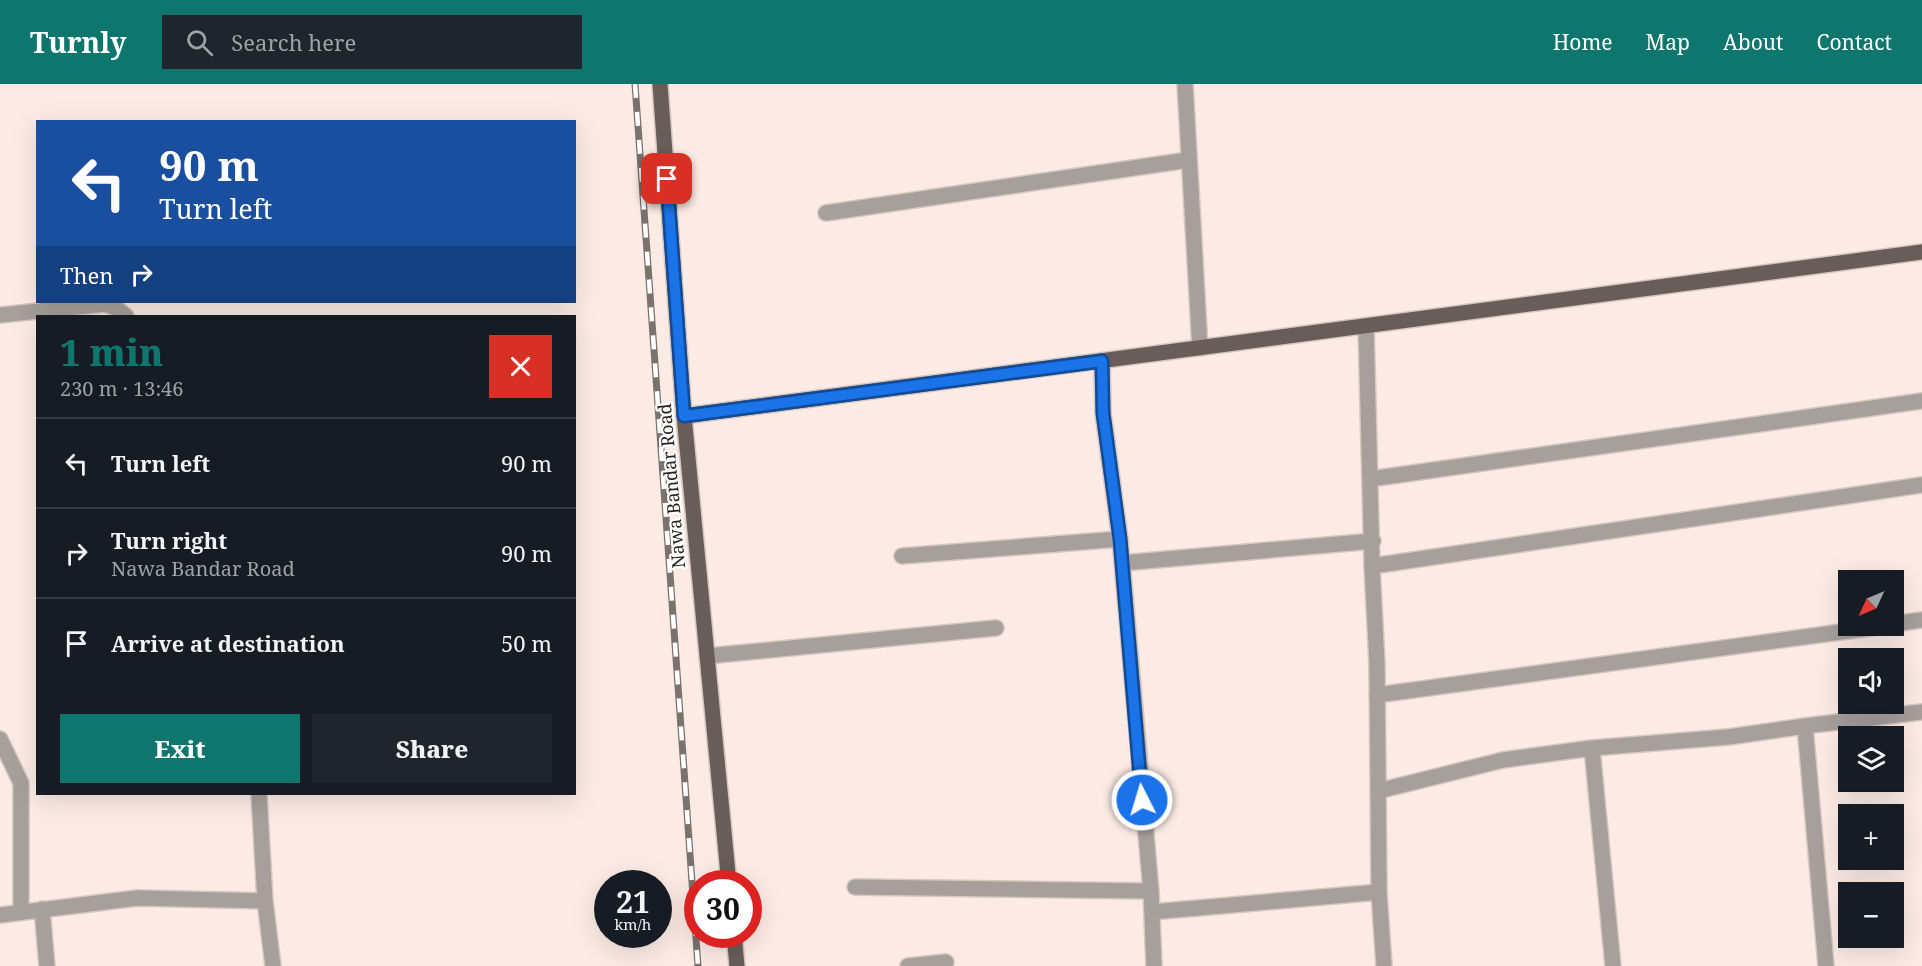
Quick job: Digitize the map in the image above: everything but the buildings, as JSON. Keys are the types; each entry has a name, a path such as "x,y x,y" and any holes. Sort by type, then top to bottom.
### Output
{"main road":[{"name":"Nawa Bandar Road","path":"660,84 684,416 728,870"},
{"path":"684,416 1922,252"},
{"path":"735,948 737,966"}],"street":[{"path":"1185,84 1200,348"},
{"path":"826,213 1188,160"},
{"path":"0,315 105,304 116,308 125,315"},
{"path":"1365,326 1377,695 1379,892 1384,966"},
{"path":"1102,361 1103,413 1120,539 1151,891 1155,966"},
{"path":"1370,479 1922,401"},
{"path":"1372,566 1922,485"},
{"path":"902,556 1120,539"},
{"path":"1122,563 1373,541"},
{"path":"1904,623 1922,621"},
{"path":"707,656 996,628"},
{"path":"1377,695 1838,632"},
{"path":"1378,791 1503,760 1592,748 1728,737 1922,712"},
{"path":"1805,726 1826,966"},
{"path":"0,739 21,783 21,912"},
{"path":"1592,748 1613,966"},
{"path":"259,795 265,901 273,966"},
{"path":"855,887 1151,891"},
{"path":"1152,912 1379,892"},
{"path":"0,915 137,898 265,901"},
{"path":"42,909 47,966"},
{"path":"908,966 946,962"}],"railway":[{"path":"635,84 698,966"}],"route":[{"path":"667,179 684,416 1102,361 1103,413 1120,539 1142,800"}]}
